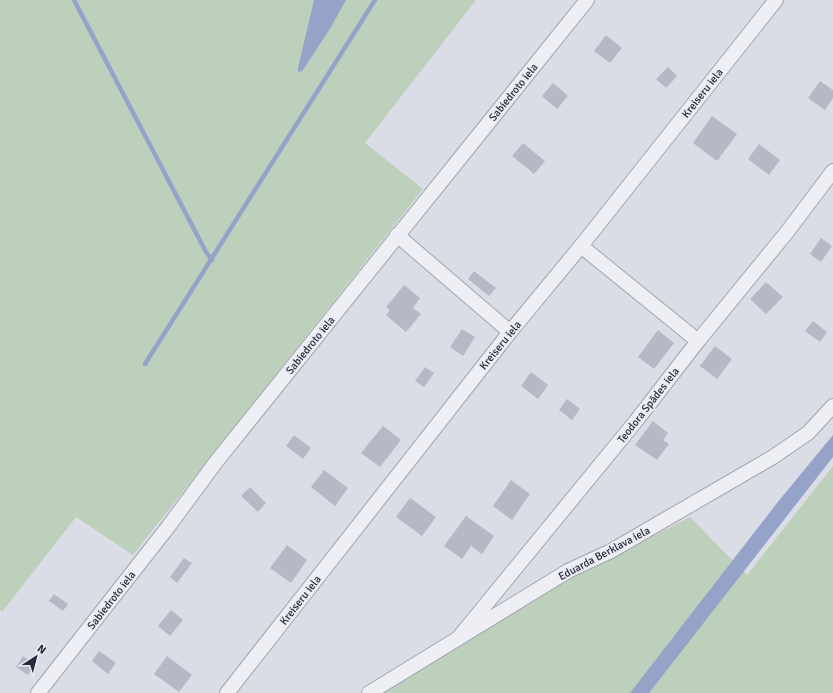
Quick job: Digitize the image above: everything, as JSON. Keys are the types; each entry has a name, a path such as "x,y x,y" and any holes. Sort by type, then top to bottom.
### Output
{"street":[{"name":"Sabiedroto iela","path":"38,693 168,527 216,462 586,0"},
{"name":"Kreiseru iela","path":"227,693 510,332 582,246 776,0"},
{"name":"Teodora Spādes iela","path":"460,636 627,433 698,341 787,232 833,171"},
{"path":"397,236 510,332"},
{"path":"582,246 698,341"},
{"name":"Eduarda Berklava iela","path":"370,693 460,636 568,571 611,551 773,457 808,433 833,406"}],"green space":[{"path":"0,0 476,0 365,143 423,189 133,555 76,517 2,612 0,610"},
{"path":"833,466 833,693 383,693 571,578 690,517 747,575"}],"water":[{"path":"314,0 346,0 331,27 305,67 302,71 298,72 298,68"},
{"path":"833,435 833,457 649,693 630,693 777,503"}],"building":[{"path":"606,35 622,48 610,63 594,51"},
{"path":"668,67 677,76 666,88 656,79"},
{"path":"820,81 833,90 833,98 825,110 808,98"},
{"path":"553,83 568,96 557,109 542,96"},
{"path":"712,116 737,134 717,161 693,143"},
{"path":"523,143 545,161 534,174 512,156"},
{"path":"759,144 780,160 769,175 748,159"},
{"path":"821,238 832,246 821,262 810,254"},
{"path":"474,271 496,288 489,296 468,279"},
{"path":"766,282 783,297 766,314 750,299"},
{"path":"404,285 420,298 413,308 421,314 406,332 386,315 390,310 386,307"},
{"path":"813,321 827,332 820,342 805,331"},
{"path":"462,329 475,337 463,356 450,347"},
{"path":"658,330 674,343 654,369 638,357"},
{"path":"715,346 732,359 717,379 700,366"},
{"path":"425,367 434,373 424,387 415,381"},
{"path":"531,372 548,385 538,399 521,386"},
{"path":"567,399 580,409 572,420 559,410"},
{"path":"653,421 668,433 663,440 669,444 657,460 635,445"},
{"path":"383,426 401,440 380,467 361,453"},
{"path":"294,435 311,448 303,459 286,446"},
{"path":"324,470 348,488 335,506 311,487"},
{"path":"511,480 530,494 512,520 493,506"},
{"path":"250,487 266,503 258,512 241,496"},
{"path":"410,498 436,517 422,536 396,517"},
{"path":"466,516 494,536 482,554 471,546 462,559 444,546"},
{"path":"287,545 307,560 291,583 270,568"},
{"path":"184,558 192,563 177,583 170,577"},
{"path":"54,594 68,604 63,611 49,601"},
{"path":"171,610 183,620 170,636 158,626"},
{"path":"99,651 116,663 108,674 92,661"},
{"path":"23,656 35,664 28,675 16,667"},
{"path":"167,656 192,675 179,692 154,674"}],"waterway":[{"path":"74,0 206,252 212,260"},
{"path":"145,364 375,0"}]}
